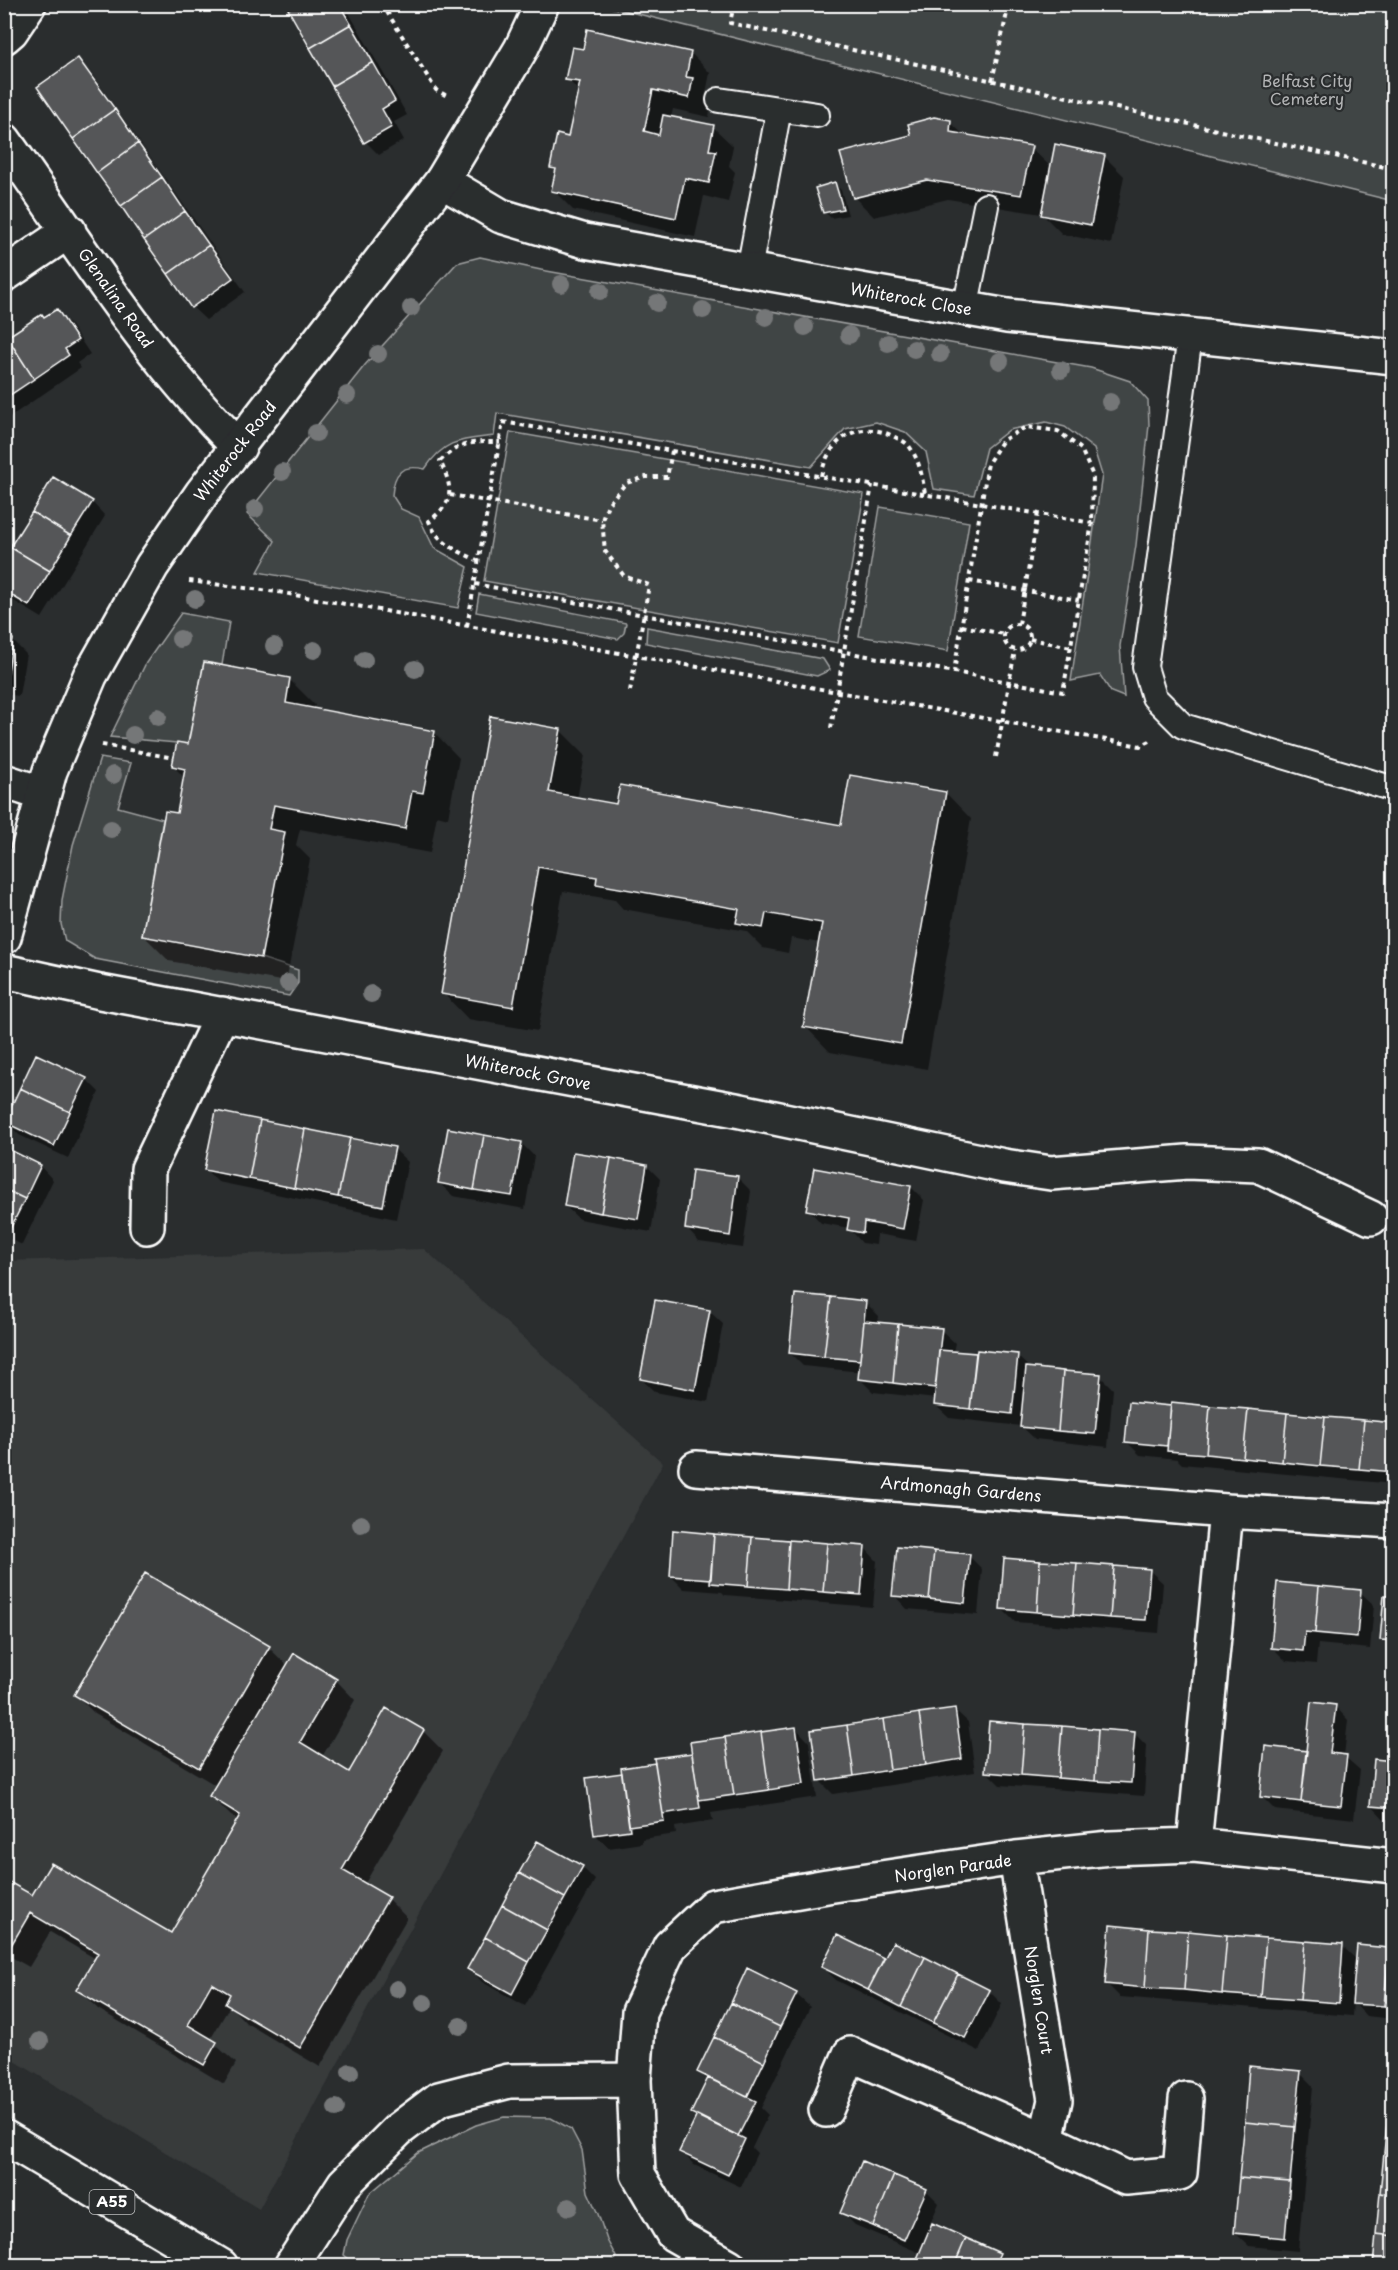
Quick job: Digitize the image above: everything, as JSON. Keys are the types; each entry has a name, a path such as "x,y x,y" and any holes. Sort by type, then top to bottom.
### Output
{"main road":[{"path":"4,37 11,31 29,4"},
{"name":"Whiterock Road","path":"4,937 43,794 63,739 90,676 152,566 202,493 442,181 521,49 542,4"},
{"name":"Glenalina Road","path":"4,140 151,349 219,428 239,447"},
{"name":"Whiterock Close","path":"442,181 501,216 585,240 1007,316 1394,357"},
{"path":"4,275 69,231"},
{"path":"4,781 43,794"},
{"name":"Whiterock Grove","path":"4,971 100,992 730,1109 1004,1166 1051,1173 1187,1162 1258,1165 1371,1218"},
{"path":"147,1227 148,1169 222,1014"},
{"name":"Ardmonagh Gardens","path":"696,1468 1226,1511 1394,1521"},
{"path":"1194,1845 1226,1511"},
{"name":"Norglen Parade","path":"729,2265 692,2256 673,2234 638,2174 634,2080 639,2012 670,1946 713,1906 827,1886 1016,1858 1110,1848 1194,1845 1394,1866"},
{"name":"Norglen Court","path":"1016,1858 1055,2100 1046,2140"},
{"path":"826,2110 850,2054 1046,2140 1126,2178 1180,2173 1186,2099"},
{"path":"291,2265 344,2184 398,2130 440,2098 509,2081 634,2080"},
{"name":"A55","path":"4,2137 221,2265"}],"lane":[{"path":"719,100 817,115"},
{"path":"749,270 779,110"},
{"path":"965,309 986,206"},
{"path":"1190,336 1145,667 1154,697 1183,726 1394,789"}],"path":[{"path":"382,4 436,90"},
{"path":"734,4 730,23 1394,169"},
{"path":"992,81 1009,4"},
{"path":"467,626 503,422 1092,523"},
{"path":"475,584 844,652 1063,692 1092,523 1093,476 1081,448 1058,431 1026,427 1003,440 988,463 954,672"},
{"path":"821,476 824,463 836,442 861,429 884,432 908,443 921,467 925,494"},
{"path":"479,561 448,545 434,533 429,521 442,511 450,495 449,480 440,461 453,448 469,442 500,442"},
{"path":"630,690 649,585 624,576 605,551 602,520 608,504 626,483 646,477 667,477 672,451"},
{"path":"831,728 872,485"},
{"path":"450,495 602,520"},
{"path":"1019,624 1038,513"},
{"path":"185,580 278,592 1140,746 1183,726"},
{"path":"969,581 1079,600"},
{"path":"1019,624 1026,628 1030,639 1026,646 1015,650 1005,643 1004,634 1011,625 1019,624"},
{"path":"962,626 1004,634"},
{"path":"1030,639 1071,647"},
{"path":"996,756 1015,650"},
{"path":"63,739 174,758"}],"shaded area":[{"path":"424,1249 663,1463 259,2209 5,2055 4,1261"}],"green space":[{"name":"Belfast City Cemetery","path":"602,5 1393,5 1393,201"},
{"path":"480,257 541,270 1091,368 1130,381 1148,401 1149,425 1136,545 1120,646 1124,697 1111,692 1100,675 1071,681 1102,475 1094,449 1065,427 1046,422 1009,430 986,448 974,495 934,489 926,452 905,432 876,422 845,429 811,467 497,413 494,436 463,440 447,446 432,459 425,469 405,469 397,475 393,487 392,495 401,509 419,517 434,548 468,567 458,608 258,572 275,541 247,514 365,365 457,263"},
{"path":"510,432 864,494 838,643 484,581"},
{"path":"880,507 969,522 948,651 859,636"},
{"path":"479,594 626,623 624,633 618,639 476,612"},
{"path":"181,613 229,622 222,665 204,662 188,744 110,737 146,663"},
{"path":"647,627 823,659 830,670 817,676 646,643"},
{"path":"100,758 131,763 118,807 163,819 142,936 261,958 298,970 298,983 289,996 95,959 65,941 61,924 62,900 73,845"},
{"path":"504,2117 551,2118 571,2129 582,2150 588,2192 616,2257 610,2265 354,2263 344,2255 347,2240 369,2194 418,2153 476,2125"}],"building":[{"path":"296,4 339,4 351,24 310,48 288,9"},
{"path":"351,24 373,62 332,86 310,48"},
{"path":"587,29 691,52 686,77 693,78 689,98 653,90 644,131 659,135 663,115 714,125 709,150 716,151 709,183 685,178 676,218 551,191 556,169 550,168 557,134 568,137 580,82 565,80 572,47 583,49"},
{"path":"78,58 115,109 73,139 37,87"},
{"path":"373,62 395,101 382,109 392,127 364,143 332,86"},
{"path":"115,109 138,143 97,173 73,139"},
{"path":"934,117 951,120 950,132 1032,146 1021,195 927,180 853,198 840,153 911,135 908,124"},
{"path":"138,143 162,177 121,206 97,173"},
{"path":"1055,144 1105,155 1091,225 1041,215"},
{"path":"162,177 185,211 144,240 121,206"},
{"path":"835,182 843,209 823,213 815,188"},
{"path":"185,211 209,245 168,274 144,240"},
{"path":"209,245 233,278 191,308 168,274"},
{"path":"57,309 78,340 65,349 69,355 34,379 7,337 42,314 44,317"},
{"path":"7,337 34,379 4,399 4,339"},
{"path":"53,477 93,501 71,536 32,512"},
{"path":"32,512 71,536 50,571 10,547"},
{"path":"10,547 50,571 29,606 4,591 4,556"},
{"path":"4,637 13,639 6,684 4,684"},
{"path":"204,662 290,678 286,703 435,731 423,793 412,791 405,829 274,805 269,829 285,832 261,958 142,936 165,811 177,813 185,769 172,766 177,742 188,744"},
{"path":"490,716 561,729 549,792 616,804 620,785 841,825 850,775 946,792 901,1044 803,1027 822,923 766,913 763,928 736,923 739,909 596,884 597,877 538,867 513,1007 441,994"},
{"path":"36,1054 87,1078 70,1112 20,1088"},
{"path":"20,1088 70,1112 54,1146 4,1122"},
{"path":"216,1111 260,1120 249,1179 204,1170"},
{"path":"260,1120 305,1129 294,1188 249,1179"},
{"path":"448,1128 484,1135 474,1190 438,1183"},
{"path":"305,1129 350,1138 338,1197 294,1188"},
{"path":"484,1135 522,1142 512,1196 474,1190"},
{"path":"350,1138 395,1147 383,1206 338,1197"},
{"path":"4,1147 41,1165 25,1199 4,1189"},
{"path":"573,1152 611,1158 601,1213 564,1206"},
{"path":"611,1158 647,1165 638,1219 601,1213"},
{"path":"814,1168 911,1186 903,1229 864,1222 863,1233 847,1230 849,1218 806,1210"},
{"path":"692,1170 738,1176 730,1236 685,1229"},
{"path":"4,1189 25,1199 8,1233 4,1231"},
{"path":"795,1294 831,1297 824,1357 789,1353"},
{"path":"831,1297 866,1301 860,1360 824,1357"},
{"path":"655,1300 710,1310 695,1390 640,1379"},
{"path":"864,1321 898,1324 893,1383 858,1379"},
{"path":"898,1324 942,1328 935,1388 893,1383"},
{"path":"939,1350 976,1353 970,1409 934,1405"},
{"path":"977,1350 1018,1354 1012,1414 970,1409"},
{"path":"1026,1367 1063,1371 1058,1431 1020,1427"},
{"path":"1063,1371 1101,1374 1095,1434 1058,1431"},
{"path":"1129,1402 1171,1406 1167,1446 1125,1442"},
{"path":"1171,1402 1210,1406 1206,1454 1167,1451"},
{"path":"1210,1406 1248,1409 1243,1458 1206,1454"},
{"path":"1248,1409 1287,1413 1282,1462 1243,1458"},
{"path":"1287,1413 1325,1417 1320,1466 1282,1462"},
{"path":"1325,1417 1364,1420 1359,1469 1320,1466"},
{"path":"1364,1420 1394,1423 1394,1472 1359,1469"},
{"path":"673,1530 714,1534 711,1579 670,1576"},
{"path":"714,1534 752,1537 748,1586 710,1583"},
{"path":"752,1537 789,1540 786,1589 748,1586"},
{"path":"789,1540 827,1543 823,1592 786,1589"},
{"path":"827,1543 865,1546 861,1595 823,1592"},
{"path":"897,1547 934,1551 929,1599 892,1596"},
{"path":"934,1551 970,1554 965,1603 929,1599"},
{"path":"1004,1558 1040,1561 1037,1612 1000,1609"},
{"path":"1040,1561 1077,1563 1073,1615 1037,1612"},
{"path":"1077,1563 1114,1566 1110,1618 1073,1615"},
{"path":"1114,1566 1150,1569 1146,1620 1110,1618"},
{"path":"145,1573 270,1646 199,1768 74,1695"},
{"path":"1277,1582 1319,1586 1315,1633 1305,1632 1303,1651 1271,1648"},
{"path":"1319,1586 1361,1590 1357,1637 1315,1633"},
{"path":"1384,1595 1394,1595 1394,1641 1380,1640"},
{"path":"294,1653 337,1679 300,1742 349,1772 386,1708 424,1730 342,1870 389,1897 300,2048 225,2004 230,1994 212,1983 188,2025 217,2042 204,2065 76,1990 98,1953 30,1913 9,1949 4,1946 4,1879 32,1895 51,1863 171,1933 240,1815 209,1796"},
{"path":"1311,1702 1336,1705 1330,1753 1347,1755 1341,1806 1301,1802"},
{"path":"955,1708 962,1759 926,1765 919,1713"},
{"path":"919,1713 926,1765 890,1770 883,1719"},
{"path":"883,1719 890,1770 854,1776 847,1725"},
{"path":"989,1721 1025,1724 1021,1775 985,1772"},
{"path":"1025,1724 1062,1726 1058,1778 1021,1775"},
{"path":"847,1725 854,1776 818,1781 811,1730"},
{"path":"1062,1726 1098,1729 1095,1781 1058,1778"},
{"path":"796,1727 804,1784 769,1790 761,1732"},
{"path":"1098,1729 1135,1732 1131,1783 1095,1781"},
{"path":"761,1732 769,1790 734,1795 725,1737"},
{"path":"725,1737 734,1795 699,1800 690,1742"},
{"path":"1265,1746 1307,1751 1301,1802 1260,1797"},
{"path":"692,1753 700,1808 663,1814 654,1758"},
{"path":"1374,1759 1394,1761 1394,1808 1370,1806"},
{"path":"655,1763 664,1821 629,1826 621,1768"},
{"path":"622,1773 630,1830 594,1835 586,1778"},
{"path":"537,1841 583,1866 565,1898 519,1873"},
{"path":"519,1873 565,1898 547,1930 502,1905"},
{"path":"502,1905 547,1930 529,1962 485,1937"},
{"path":"1110,1925 1149,1929 1145,1988 1105,1984"},
{"path":"1149,1929 1188,1931 1184,1990 1145,1988"},
{"path":"1188,1931 1227,1935 1222,1994 1184,1990"},
{"path":"837,1935 884,1958 868,1990 821,1967"},
{"path":"1227,1935 1266,1938 1261,1997 1222,1994"},
{"path":"485,1937 529,1962 512,1994 467,1969"},
{"path":"1266,1938 1305,1941 1300,2000 1261,1997"},
{"path":"1305,1941 1343,1944 1339,2003 1300,2000"},
{"path":"893,1942 925,1957 901,2007 868,1990"},
{"path":"1357,1945 1389,1948 1384,2006 1352,2004"},
{"path":"1389,1948 1394,1949 1394,2007 1384,2006"},
{"path":"925,1957 958,1974 933,2023 901,2007"},
{"path":"747,1968 797,1993 780,2027 731,2003"},
{"path":"958,1974 990,1990 965,2038 933,2023"},
{"path":"731,2003 780,2027 764,2062 714,2037"},
{"path":"714,2037 764,2062 747,2097 697,2072"},
{"path":"1249,2066 1301,2071 1295,2127 1245,2122"},
{"path":"708,2078 756,2101 738,2136 691,2113"},
{"path":"1388,2113 1394,2113 1394,2154 1384,2153"},
{"path":"697,2115 745,2139 728,2175 679,2152"},
{"path":"1245,2122 1295,2127 1290,2182 1239,2178"},
{"path":"1384,2153 1394,2154 1394,2195 1380,2193"},
{"path":"862,2161 894,2175 873,2226 840,2213"},
{"path":"894,2175 927,2189 904,2240 873,2226"},
{"path":"1239,2178 1290,2182 1285,2238 1234,2233"},
{"path":"1380,2193 1394,2195 1394,2236 1376,2234"},
{"path":"932,2223 966,2238 954,2266 914,2266"},
{"path":"1376,2234 1394,2236 1394,2266 1373,2266"},
{"path":"966,2238 1000,2253 994,2266 954,2266"}]}
